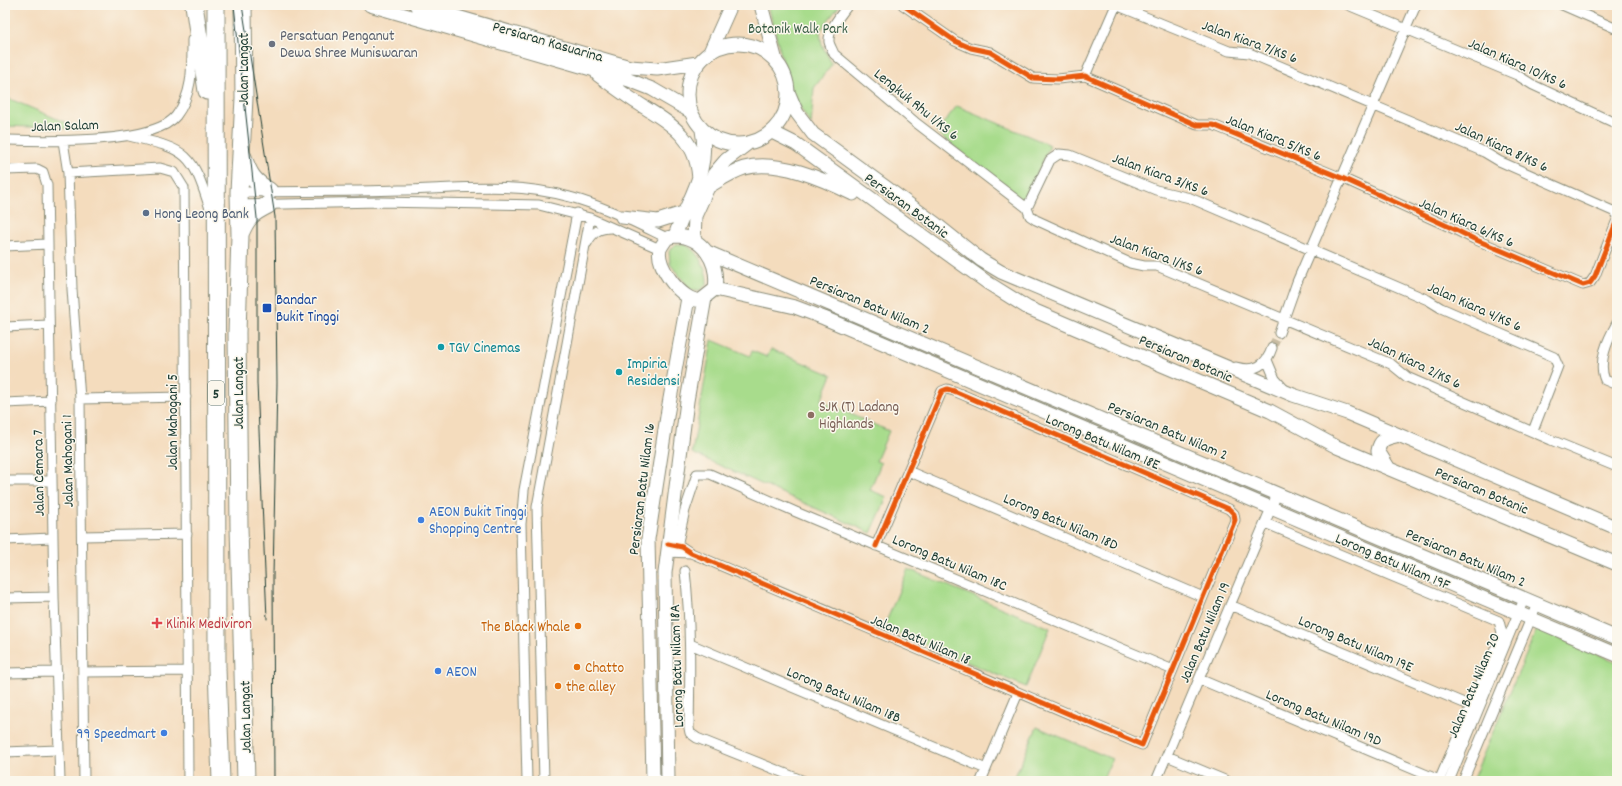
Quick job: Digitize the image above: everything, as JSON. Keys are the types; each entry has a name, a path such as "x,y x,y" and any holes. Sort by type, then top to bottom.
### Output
{"highway":[{"path":"194,5 209,108 215,128"},
{"name":"Jalan Langat","path":"216,5 216,668 221,781"},
{"name":"5","path":"216,314 223,286 224,214 236,199 225,195 224,187 225,5"},
{"name":"Jalan Langat","path":"243,5 244,98 241,153 236,199 240,235 237,333 239,527 246,781"},
{"path":"240,235 245,221 268,198 251,177 241,153"}],"street":[{"path":"125,136 167,125 184,105 189,90 192,71 194,5"},
{"name":"Persiaran Kasuarina","path":"416,5 630,67 657,68 698,63"},
{"path":"710,52 731,5"},
{"path":"761,5 776,61 785,76 789,94 787,108 781,121 772,132 756,142 747,144 735,145 723,142 712,138 702,130 690,110 687,94 690,78 698,63 710,52 723,46 738,44 752,46 765,52 776,61"},
{"name":"Lengkuk Rhu 1/KS 6","path":"848,5 831,34 829,42 834,54 915,122 1027,208"},
{"path":"903,5 955,41 972,48 990,52 1033,78 1058,79 1085,76 1116,5"},
{"name":"Jalan Kiara 7/KS 6","path":"1116,5 1229,51 1248,53 1373,105"},
{"name":"Jalan Kiara 10/KS 6","path":"1348,5 1517,75 1533,85 1617,124"},
{"path":"1278,333 1311,250 1416,5"},
{"path":"1562,5 1617,29"},
{"name":"Persiaran Kasuarina","path":"374,6 629,80 652,89 690,110"},
{"path":"592,70 631,99 673,125 692,148 703,185"},
{"name":"Jalan Kiara 5/KS 6","path":"1085,76 1197,125 1213,125 1342,178"},
{"name":"Persiaran Botanic","path":"789,94 797,113 813,134 936,224 981,260 1012,276 1219,364 1293,395 1347,413 1617,528"},
{"name":"Jalan Kiara 8/KS 6","path":"1373,105 1484,152 1499,161 1617,214"},
{"path":"694,240 695,216 703,185 705,156 702,130"},
{"name":"Persiaran Botanic","path":"772,132 796,144 988,283 1028,308 1270,411 1337,447 1388,467 1617,564"},
{"path":"125,136 163,144 180,151 192,162 201,181 213,218 216,236"},
{"name":"Jalan Salam","path":"5,140 63,141 125,136"},
{"name":"Jalan Mahogani 1","path":"63,141 68,173 72,289 80,399 84,781"},
{"path":"236,199 268,198 378,202 539,204 577,213 613,227 667,241 694,240 707,252 714,266 715,289 705,298 697,301 688,298 678,291 664,268 660,257 667,241 683,213 703,185 721,165 747,144"},
{"name":"Jalan Kiara 3/KS 6","path":"1027,208 1050,160 1059,154 1064,154 1156,190 1172,195 1190,198 1311,250"},
{"path":"703,185 744,168 766,166 806,174 832,183 882,207"},
{"name":"Jalan Mahogani 5","path":"68,173 160,168 174,172 184,188 188,781"},
{"name":"Jalan Cemara 7","path":"5,170 37,169 43,172 46,185 48,325 51,401 52,538 60,781"},
{"name":"Jalan Kiara 6/KS 6","path":"1342,178 1454,229 1474,240 1583,285 1590,283 1595,276 1617,220"},
{"path":"236,199 342,192 501,187 552,192 570,197 622,217 667,241"},
{"name":"Jalan Kiara 1/KS 6","path":"1027,208 1030,216 1036,220 1130,263 1144,266 1157,266 1284,319"},
{"path":"527,781 521,524 524,490 577,213"},
{"path":"622,217 658,221 683,213"},
{"path":"544,781 537,507 590,218"},
{"path":"584,247 592,235 602,228 613,227"},
{"path":"5,246 48,244"},
{"name":"Jalan Kiara 4/KS 6","path":"1311,250 1428,300 1441,308 1554,357 1558,366 1533,431"},
{"name":"Persiaran Batu Nilam 2","path":"707,252 1617,638"},
{"name":"Persiaran Batu Nilam 2","path":"715,289 795,307 924,360 1617,655"},
{"name":"Persiaran Batu Nilam 16","path":"653,781 648,539 668,410 688,298"},
{"path":"668,781 668,703 664,614 687,401 705,298"},
{"name":"Jalan Kiara 2/KS 6","path":"1284,319 1391,364 1406,377 1617,467"},
{"path":"1617,323 1610,334 1603,358 1602,373 1605,380 1617,385"},
{"path":"5,326 48,325"},
{"path":"553,337 567,340"},
{"path":"924,360 930,347"},
{"path":"1219,364 1241,368 1255,368 1267,360 1272,348"},
{"path":"1267,360 1274,379 1280,387 1293,395"},
{"name":"Lorong Batu Nilam 18E","path":"908,471 942,391 947,389 1229,508 1234,514 1235,520 1203,597"},
{"path":"80,399 186,397"},
{"path":"5,403 51,401"},
{"path":"1388,467 1378,451 1379,445 1383,440 1399,435"},
{"path":"876,546 908,471"},
{"name":"Lorong Batu Nilam 18D","path":"908,471 1203,597"},
{"name":"Lorong Batu Nilam 18C","path":"670,548 697,474 710,474 876,546 1173,670"},
{"path":"5,481 52,481"},
{"path":"524,490 539,493"},
{"name":"Jalan Batu Nilam 19","path":"1156,781 1277,494"},
{"name":"Lorong Batu Nilam 19F","path":"1265,523 1499,621 1502,633 1471,706"},
{"path":"82,536 187,534"},
{"path":"5,540 52,538"},
{"name":"Jalan Batu Nilam 18","path":"670,548 691,554 1142,745 1173,670"},
{"name":"Lorong Batu Nilam 18A","path":"685,571 690,644 690,733 697,738 804,781"},
{"path":"5,598 54,597"},
{"path":"1173,670 1203,597"},
{"name":"Jalan Batu Nilam 20","path":"1449,781 1524,599"},
{"name":"Jalan Batu Nilam 20","path":"1463,781 1537,604"},
{"name":"Lorong Batu Nilam 19E","path":"1230,605 1471,706"},
{"name":"Lorong Batu Nilam 18B","path":"690,644 986,769"},
{"path":"83,672 187,671"},
{"path":"5,673 57,672"},
{"name":"Lorong Batu Nilam 19D","path":"1199,679 1439,781"},
{"path":"981,781 1018,693"},
{"path":"1439,781 1471,706"},
{"path":"5,752 58,750"},
{"path":"1167,756 1227,781"}],"green space":[{"name":"Botanik Walk Park","path":"768,5 840,5 820,31 822,45 832,64 814,88 811,125 791,93"},
{"path":"5,97 81,129 5,126"},
{"path":"957,106 1050,145 1026,198 1019,199 936,132"},
{"path":"676,244 686,245 691,248 702,262 706,273 707,284 701,290 691,290 670,264 669,251"},
{"path":"712,340 750,356 752,351 767,357 771,349 832,375 821,401 889,431 876,461 881,463 870,490 887,497 871,533 692,453"},
{"path":"908,569 1050,628 1026,687 884,627"},
{"path":"1537,629 1617,662 1617,781 1472,781"},
{"path":"1037,727 1112,759 1102,781 1013,781"}],"tunnel":[{"path":"1272,348 1279,333"}],"tram line":[{"path":"234,5 257,218 257,383 267,619"},
{"path":"242,5 275,217 277,383 273,576 274,781"}],"cycle path":[{"path":"903,5 955,41 971,48 990,52 1033,78 1058,79 1085,76 1197,125 1213,125 1342,178 1474,239 1583,285 1590,283 1595,276 1617,220"},
{"path":"668,544 682,547 691,553 1142,745 1235,520 1234,514 1229,509 947,389 942,391 876,546"}],"place":[{"name":"Persatuan Penganut Dewa Shree Muniswaran","path":"272,44"},
{"name":"Hong Leong Bank","path":"146,213"},
{"name":"Bandar Bukit Tinggi","path":"267,308"},
{"name":"TGV Cinemas","path":"441,347"},
{"name":"Impiria Residensi","path":"619,372"},
{"name":"SJK (T) Ladang Highlands","path":"811,415"},
{"name":"AEON Bukit Tinggi Shopping Centre","path":"421,520"},
{"name":"Klinik Mediviron","path":"157,623"},
{"name":"The Black Whale","path":"578,626"},
{"name":"Chatto","path":"577,667"},
{"name":"AEON","path":"438,671"},
{"name":"the alley","path":"558,686"},
{"name":"99 Speedmart","path":"164,733"}]}
